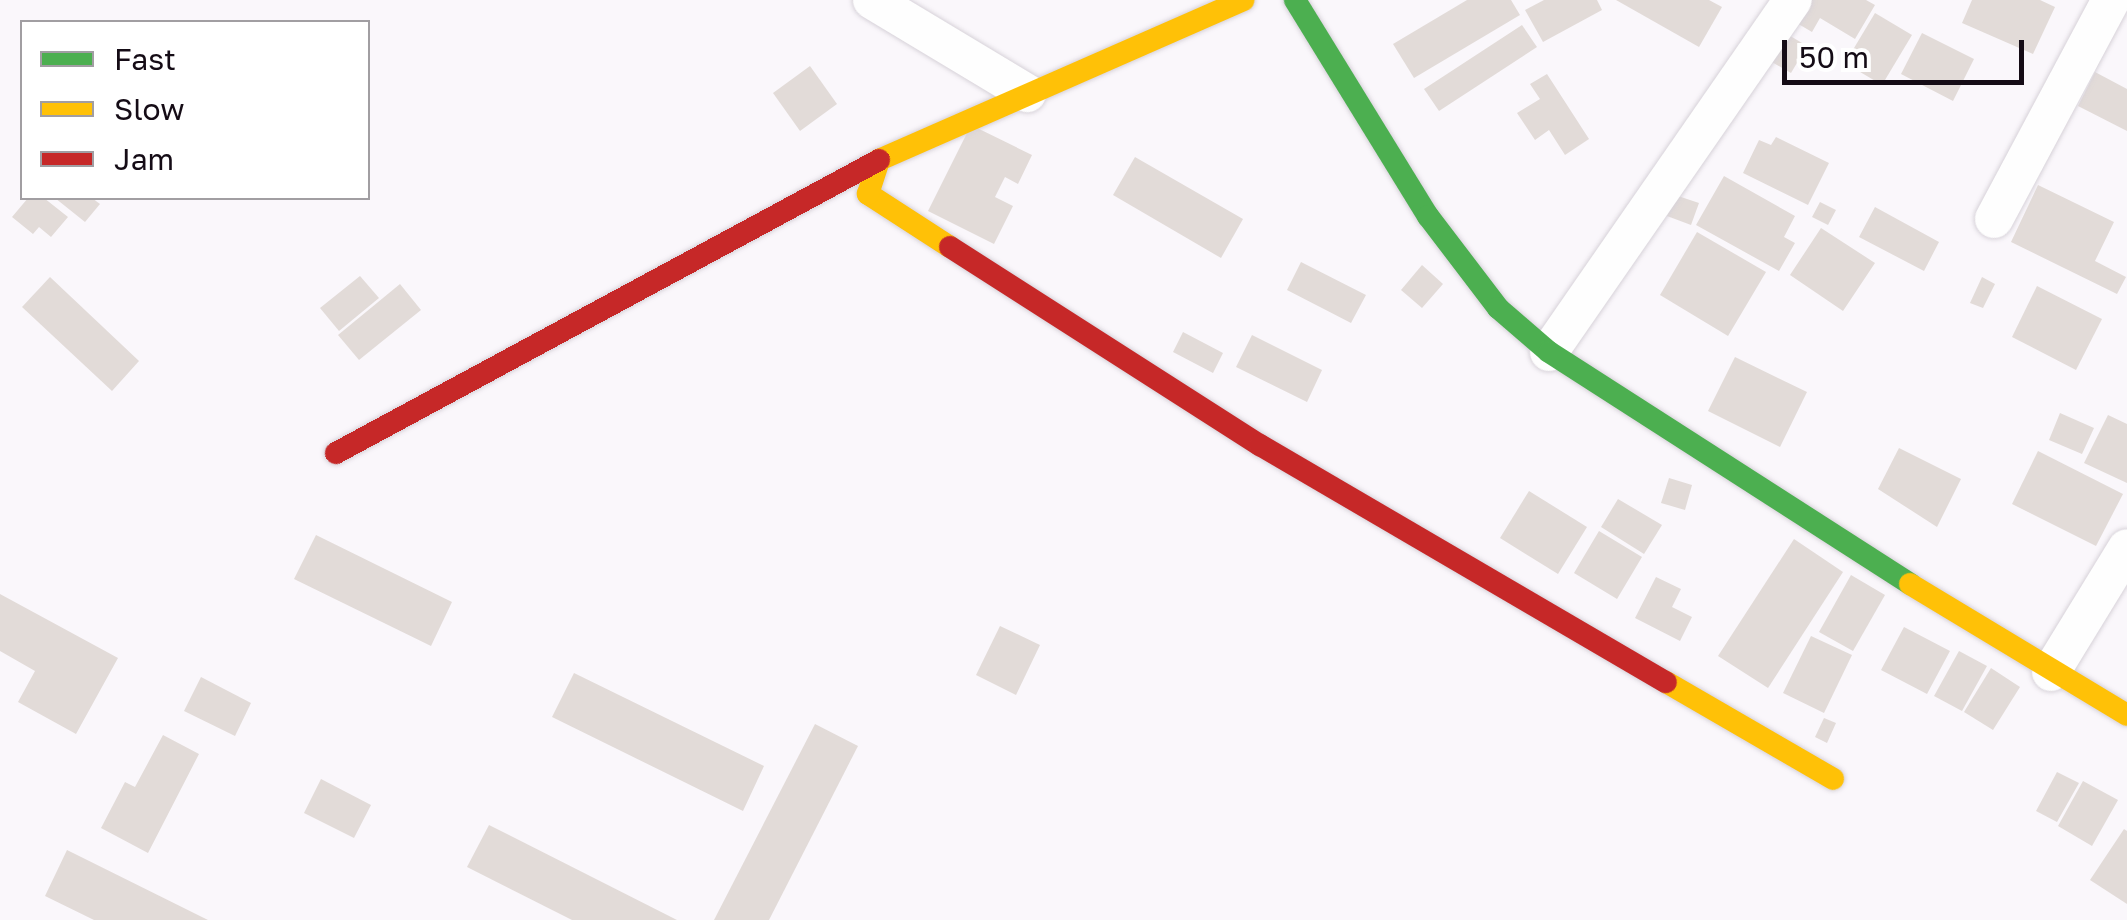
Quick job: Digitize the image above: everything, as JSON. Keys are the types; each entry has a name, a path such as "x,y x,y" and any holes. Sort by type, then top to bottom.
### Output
{"street":[{"path":"872,0 1027,93"},
{"path":"336,453 878,160 1243,0"},
{"path":"1295,0 1428,216 1498,308 1549,352 2051,672 2127,715"},
{"path":"1549,352 1793,0"},
{"path":"1994,219 2111,0"},
{"path":"878,160 868,183 880,206 1260,445 1832,779"},
{"path":"2051,672 2127,548"}],"building":[{"path":"1467,0 1511,0 1520,15 1414,78 1393,44"},
{"path":"1544,0 1597,0 1602,10 1543,42 1525,10"},
{"path":"1616,0 1709,0 1722,7 1699,47"},
{"path":"1801,0 1866,0 1875,5 1855,39 1820,18 1812,32 1790,19"},
{"path":"1972,0 2040,0 2055,7 2033,54 1962,23"},
{"path":"1875,13 1912,35 1882,85 1845,63"},
{"path":"1522,25 1537,47 1439,111 1424,89"},
{"path":"1782,31 1807,46 1791,73 1765,58"},
{"path":"1922,33 1974,59 1953,101 1901,74"},
{"path":"810,66 837,104 800,131 773,93"},
{"path":"2095,72 2127,89 2127,131 2078,106"},
{"path":"1547,74 1589,139 1565,155 1549,130 1535,140 1517,113 1540,99 1530,84"},
{"path":"971,125 1032,155 1018,184 1005,177 995,197 1013,206 994,244 928,211"},
{"path":"1776,137 1829,163 1808,205 1743,173 1759,140 1771,145"},
{"path":"1135,157 1243,219 1221,258 1113,195"},
{"path":"1724,176 1795,216 1784,237 1795,243 1779,271 1696,225"},
{"path":"2038,185 2114,222 2095,261 2126,277 2117,294 2011,242"},
{"path":"1675,195 1699,203 1691,225 1667,216"},
{"path":"26,200 47,200 68,217 51,237 39,227 33,234 12,217"},
{"path":"58,200 95,200 100,204 85,222"},
{"path":"1820,202 1836,210 1828,225 1812,217"},
{"path":"1875,207 1939,242 1924,271 1859,237"},
{"path":"1821,228 1875,263 1843,311 1790,275"},
{"path":"1697,232 1766,272 1728,336 1660,295"},
{"path":"1301,262 1366,295 1351,323 1287,290"},
{"path":"1422,265 1443,284 1422,308 1401,290"},
{"path":"360,276 379,298 339,331 320,308"},
{"path":"50,277 139,361 112,391 22,307"},
{"path":"1982,277 1995,284 1983,308 1970,303"},
{"path":"400,284 421,310 359,360 338,335"},
{"path":"2037,286 2102,319 2076,370 2012,337"},
{"path":"1183,332 1223,353 1213,373 1173,352"},
{"path":"1252,335 1322,370 1307,402 1236,367"},
{"path":"1735,357 1807,392 1780,447 1708,411"},
{"path":"2060,413 2094,428 2082,454 2049,440"},
{"path":"2108,415 2127,424 2127,483 2084,463"},
{"path":"1899,448 1961,479 1937,527 1878,489"},
{"path":"2038,451 2123,494 2096,546 2012,504"},
{"path":"1669,478 1692,485 1685,510 1661,503"},
{"path":"1529,491 1587,527 1558,574 1500,538"},
{"path":"1618,499 1662,525 1644,554 1601,527"},
{"path":"1599,531 1642,557 1617,599 1574,573"},
{"path":"316,535 452,602 431,646 294,579"},
{"path":"1794,539 1843,572 1768,688 1718,656"},
{"path":"1851,575 1885,595 1853,651 1819,632"},
{"path":"1656,577 1681,589 1672,607 1692,617 1680,641 1635,618"},
{"path":"0,594 118,658 76,734 18,702 35,671 0,651"},
{"path":"1000,626 1040,645 1016,695 976,675"},
{"path":"1904,627 1950,651 1927,694 1881,670"},
{"path":"1811,636 1852,655 1824,713 1783,693"},
{"path":"1959,651 1987,666 1962,711 1934,696"},
{"path":"1991,668 2020,687 1993,730 1964,712"},
{"path":"574,673 764,766 743,811 552,717"},
{"path":"201,677 251,703 235,736 184,711"},
{"path":"1824,718 1836,723 1827,743 1815,737"},
{"path":"815,724 858,746 769,920 714,920"},
{"path":"163,735 199,754 148,853 101,828 125,782 135,787"},
{"path":"2057,772 2079,783 2057,822 2036,811"},
{"path":"321,779 371,805 354,838 304,813"},
{"path":"2083,781 2118,800 2092,846 2058,826"},
{"path":"489,825 677,920 572,920 467,867"},
{"path":"2124,829 2127,831 2127,904 2090,880"},
{"path":"67,850 208,920 94,920 45,896"}],"traffic: fast":[{"path":"1295,0 1428,216 1498,308 1549,352 1910,584"}],"traffic: slow":[{"path":"950,247 868,194 879,160 1243,0"},
{"path":"1910,584 2127,715"},
{"path":"1666,682 1833,779"}],"traffic: jam":[{"path":"336,453 879,160"},
{"path":"950,247 1260,445 1666,682"}]}
